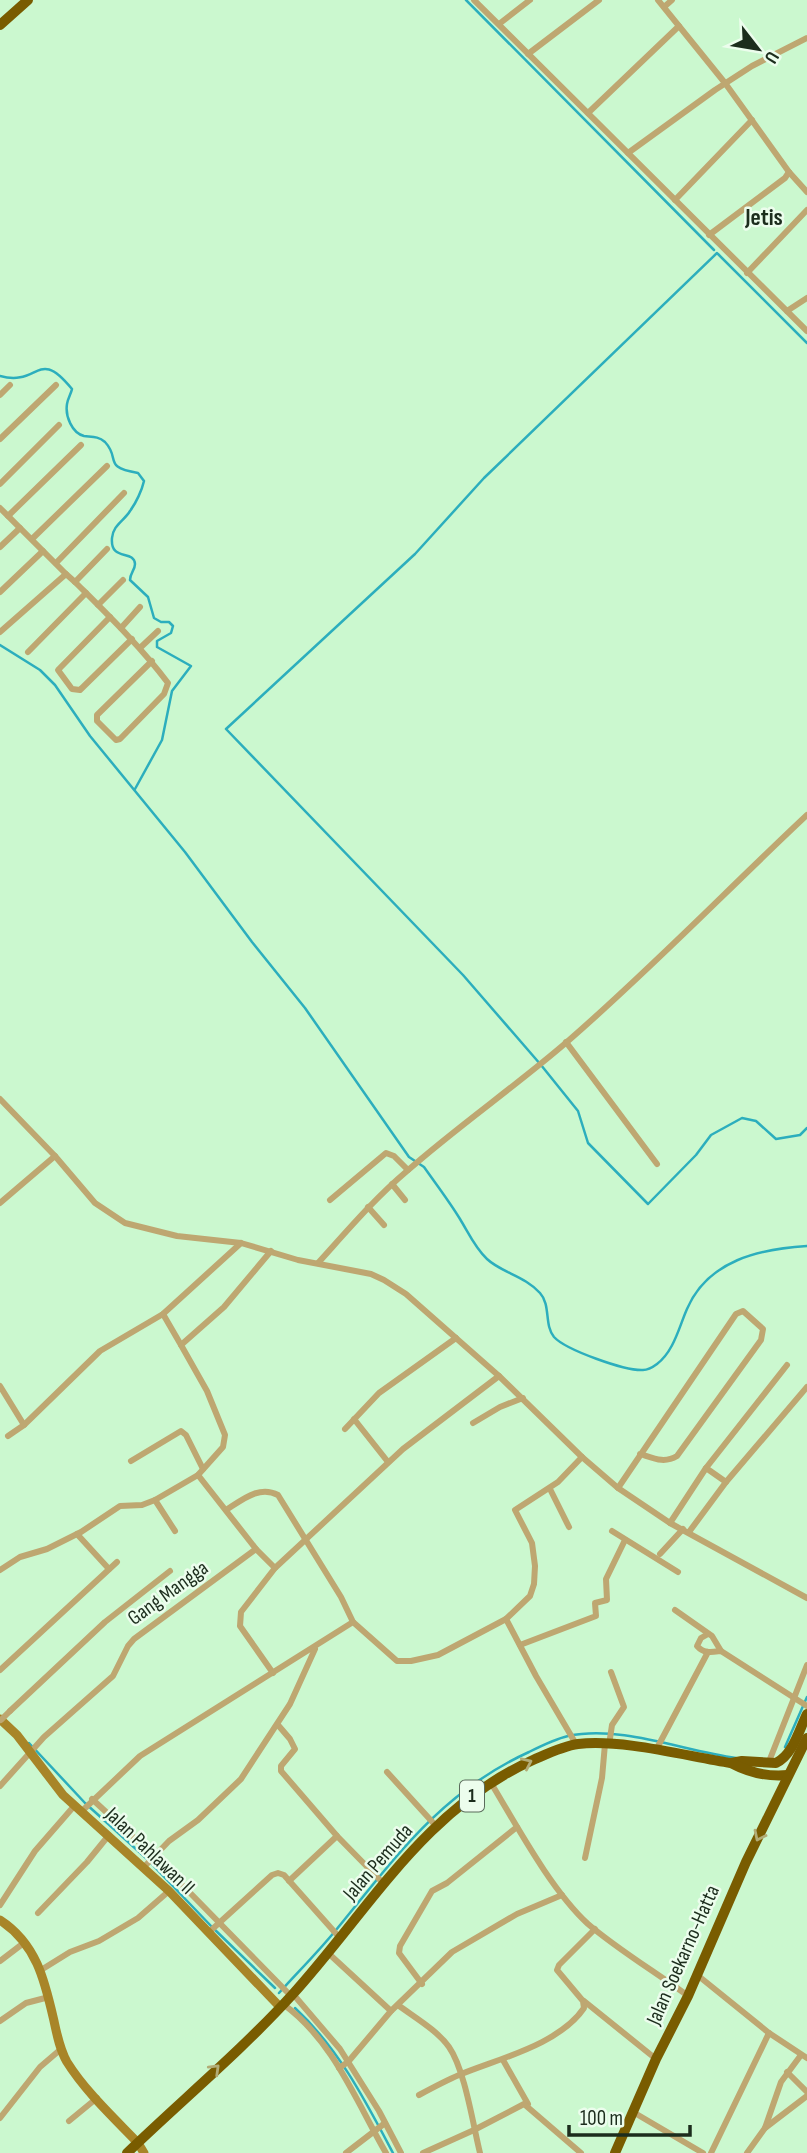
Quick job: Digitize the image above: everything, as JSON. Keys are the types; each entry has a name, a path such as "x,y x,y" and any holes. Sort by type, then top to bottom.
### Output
{"highway":[{"path":"0,26 28,0"},
{"name":"Jalan Pemuda","path":"731,1763 776,1763 787,1755 807,1714"},
{"name":"Jalan Soekarno-Hatta","path":"615,2153 656,2059 688,1996 788,1774 807,1738"},
{"name":"Jalan Pemuda","path":"127,2153 141,2148 150,2132 286,1997 327,1952 336,1934 381,1881 435,1824 491,1783 534,1760 575,1743 657,1748 731,1763 771,1775 788,1774"}],"street":[{"path":"474,0 807,331"},
{"path":"499,24 530,0"},
{"path":"528,54 599,0"},
{"path":"658,0 807,192"},
{"path":"664,7 672,0"},
{"path":"588,113 679,26"},
{"path":"628,153 725,83 807,38"},
{"path":"675,200 752,120"},
{"path":"709,235 785,178 789,172"},
{"path":"747,273 807,210"},
{"path":"787,311 807,298"},
{"path":"0,395 10,385"},
{"path":"0,439 56,385"},
{"path":"0,484 59,425"},
{"path":"8,516 80,445"},
{"path":"32,540 107,466"},
{"path":"56,563 124,493"},
{"path":"0,508 141,648 152,661 168,682 166,690 120,739 116,740 97,722 97,715 152,661"},
{"path":"0,547 20,528"},
{"path":"75,582 107,550"},
{"path":"0,592 43,551"},
{"path":"1,632 66,573"},
{"path":"98,605 123,580"},
{"path":"28,652 86,593"},
{"path":"121,628 141,607"},
{"path":"110,617 58,670 72,689 80,690 132,639"},
{"path":"141,648 158,631"},
{"path":"318,1263 392,1184 566,1042 807,815"},
{"path":"566,1042 657,1164"},
{"path":"0,1099 55,1156 94,1203 125,1223 177,1236 241,1243 371,1274 384,1280 406,1294 499,1376 618,1488 670,1523 807,1598"},
{"path":"330,1200 386,1153 411,1167"},
{"path":"0,1203 55,1156"},
{"path":"392,1184 405,1200"},
{"path":"368,1208 384,1225"},
{"path":"8,1436 24,1425 100,1350 163,1314 241,1243"},
{"path":"181,1345 229,1302 271,1251"},
{"path":"618,1488 640,1454 736,1314 743,1311 764,1332 761,1339 677,1456 661,1461 640,1454"},
{"path":"0,1570 20,1557 47,1549 77,1534 120,1506 155,1500 198,1475 223,1447 225,1435 206,1391 163,1314"},
{"path":"345,1429 379,1393 456,1338"},
{"path":"670,1523 706,1468 787,1365"},
{"path":"273,1673 243,1632 239,1620 253,1594 275,1568 388,1462 499,1376"},
{"path":"0,1387 24,1425"},
{"path":"660,1554 686,1530 807,1387"},
{"path":"473,1423 500,1407 523,1398"},
{"path":"354,1419 388,1462"},
{"path":"131,1461 181,1431 186,1435 203,1469"},
{"path":"226,1510 257,1492 272,1492 283,1502 341,1597 353,1622 397,1661 411,1661 438,1655 506,1619 530,1596 535,1566 532,1543 515,1510 550,1489 582,1457"},
{"path":"706,1468 726,1482"},
{"path":"198,1475 256,1549 275,1568"},
{"path":"550,1489 569,1527"},
{"path":"155,1500 175,1531"},
{"path":"612,1531 678,1572"},
{"path":"77,1534 109,1569"},
{"path":"520,1645 596,1616 595,1603 607,1600 606,1579 625,1540"},
{"name":"Gang Mangga","path":"0,1786 44,1737 113,1676 134,1639 256,1549"},
{"path":"0,1670 117,1562"},
{"path":"1,1720 105,1622 170,1571"},
{"path":"675,1610 712,1636 721,1651 807,1706"},
{"path":"506,1619 575,1743"},
{"path":"0,1905 35,1851 140,1756 353,1622"},
{"path":"708,1634 701,1638 697,1646 708,1653 721,1651"},
{"path":"149,1861 241,1779 290,1704 316,1647"},
{"path":"657,1748 708,1653"},
{"path":"768,1764 797,1699 807,1665"},
{"path":"585,1858 612,1725 624,1707 611,1672"},
{"name":"Jalan Pahlawan II","path":"1,1720 31,1751 63,1795 85,1805 109,1835 149,1861 169,1891 213,1928 286,1997"},
{"path":"278,1725 295,1749 281,1766 281,1771 337,1836 381,1881"},
{"path":"387,1772 435,1824"},
{"path":"491,1783 562,1895 595,1929 688,1996"},
{"path":"85,1805 149,1861 213,1928 286,1997 343,2065 379,2128 401,2153"},
{"path":"422,1984 399,1952 424,1902 435,1888 447,1883 517,1827"},
{"path":"38,1913 88,1862 109,1835"},
{"path":"289,1881 337,1836"},
{"path":"213,1928 272,1875 280,1874 336,1934"},
{"path":"41,1970 70,1952 99,1941 138,1918 169,1891"},
{"path":"343,2065 391,2011 422,1984 452,1952 517,1914 562,1895"},
{"path":"0,1920 24,1942 41,1970 61,2049 67,2062 141,2148"},
{"path":"595,1929 557,1970 583,2001 656,2059"},
{"path":"0,1961 24,1942"},
{"path":"327,1952 391,2011"},
{"path":"696,1974 769,2033 804,2057 787,2072 765,2128 747,2153"},
{"path":"0,2021 26,2003 48,1997"},
{"path":"286,1997 343,2065 379,2128 386,2153"},
{"path":"419,2095 460,2075 503,2060 546,2038 577,2017 584,2008 583,2001"},
{"path":"398,2005 447,2045 454,2057 480,2153"},
{"path":"711,2153 769,2033"},
{"path":"0,2118 40,2067 61,2049"},
{"path":"503,2060 528,2106 581,2153"},
{"path":"765,2128 807,2094 787,2072"},
{"path":"69,2121 97,2098"},
{"path":"423,2153 474,2130 521,2104 528,2106"},
{"path":"633,2112 703,2153"},
{"path":"346,2153 379,2128"}],"waterway":[{"path":"466,0 714,250"},
{"path":"717,253 484,478 415,554 226,729 463,975 578,1111 588,1143 648,1204 696,1155 711,1135 742,1118 756,1121 776,1139 800,1135 807,1128"},
{"path":"718,254 807,343"},
{"path":"0,376 23,377 38,370 52,370 72,389 67,409 73,428 84,436 105,442 116,465 138,473 144,481 128,514 114,530 112,545 118,553 134,560 135,566 130,580 148,597 154,618 169,622 173,626 171,633 157,641 157,647 191,666 172,691 162,740 135,789"},
{"path":"0,645 40,670 55,685 90,736 185,852 305,1008 409,1157 424,1167 479,1250 493,1264 528,1282 540,1293 554,1337 583,1353 610,1363 634,1369 649,1369 668,1352 696,1292 722,1268 754,1254 807,1246"},
{"path":"785,1747 807,1697"},
{"path":"279,1993 422,1829 470,1787 529,1752 568,1736 610,1734 736,1758"},
{"path":"29,1743 85,1803 147,1859 275,1988"},
{"path":"295,2008 338,2058 393,2153"}],"district":[{"name":"Jetis","path":"764,217"}]}
